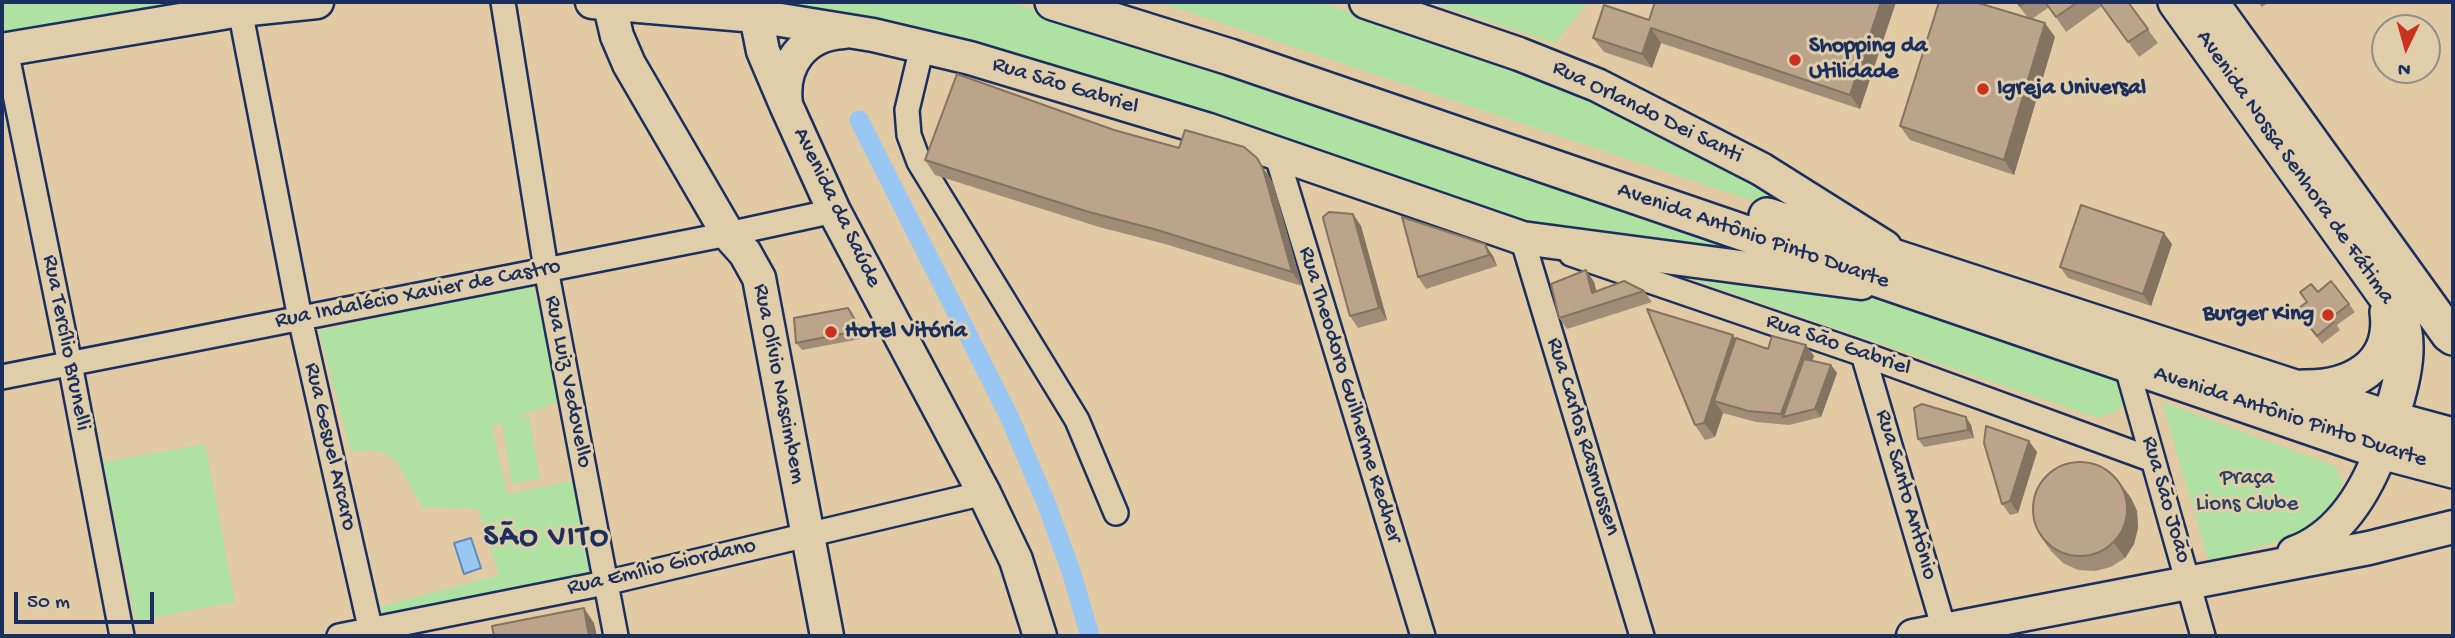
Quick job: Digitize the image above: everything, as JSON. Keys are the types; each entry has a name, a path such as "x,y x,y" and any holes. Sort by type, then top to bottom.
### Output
{"main road":[{"path":"4,50 240,10 317,2"},
{"name":"Rua São Gabriel","path":"603,2 755,9 922,47 1075,89 1276,153 1522,238 1909,276"},
{"name":"Rua Olívio Nascimbem","path":"603,2 629,64 728,234 746,253 759,278 827,636"},
{"name":"Avenida Antônio Pinto Duarte","path":"1053,2 1909,276 2293,388 2453,470"},
{"name":"Avenida Antônio Pinto Duarte","path":"1129,2 1745,209 2126,364 2385,435 2453,436"},
{"name":"Rua Orlando Dei Santi","path":"1366,2 1519,54 1597,85 1762,169 1909,276"},
{"name":"Avenida Nossa Senhora de Fátima","path":"2176,2 2381,289 2402,323 2403,366 2385,435"},
{"name":"Avenida Nossa Senhora de Fátima","path":"2210,2 2453,337"},
{"name":"Avenida da Saúde","path":"755,9 764,51 834,211 984,493 1016,560 1040,636"},
{"path":"786,105 785,80 796,55 813,41 835,33 854,32"},
{"path":"2293,388 2337,386 2368,369 2388,340 2389,323 2381,289"},
{"path":"2249,569 2301,551 2327,535 2360,494 2372,474 2385,435"},
{"path":"1913,636 1945,633 2249,569 2369,548 2453,527"}],"street":[{"name":"Rua Luiz Vedovello","path":"503,2 546,269 616,636"},
{"name":"Rua Gesuel Arcaro","path":"240,10 300,318 371,633"},
{"path":"922,47 907,110 909,135 919,162 1077,420 1116,513"},
{"name":"Rua Tercílio Brunelli","path":"4,50 70,364 122,636"},
{"name":"Rua Theodoro Guilherme Redher","path":"1276,153 1423,636"},
{"name":"Rua Indalécio Xavier de Castro","path":"2,377 834,211"},
{"name":"Rua São Gabriel","path":"1522,238 1863,354 2153,460"},
{"name":"Rua Carlos Rasmussen","path":"1522,238 1642,636"},
{"name":"Rua Santo Antônio","path":"1863,354 1945,633"},
{"name":"Rua São João","path":"2126,364 2203,636"},
{"name":"Rua Emílio Giordano","path":"339,636 371,633 605,583 984,493"}],"green space":[{"path":"2,2 185,2 2,34"},
{"path":"775,2 1007,2 1059,16 1766,252 1762,259 1516,223 775,6"},
{"path":"1158,2 1319,2 1506,65 1590,97 1792,197 1786,212"},
{"path":"1430,2 1588,2 1555,43"},
{"path":"1670,272 1904,300 2114,376 2120,384 2124,398 2119,409 2113,413 2095,417"},
{"path":"533,287 564,399 515,418 529,416 540,479 512,484 502,423 492,427 507,494 571,481 578,493 595,575 380,617 378,607 499,575 478,509 422,507 395,459 376,450 351,452 319,331 405,311"},
{"name":"Praça Lions Clube","path":"2162,402 2335,466 2342,482 2335,502 2298,535 2209,562"},
{"path":"205,444 235,602 136,621 103,462"}],"water":[{"path":"471,538 481,568 464,574 454,543"}],"building":[{"name":"Shopping da Utilidade","path":"1655,2 1881,2 1850,95 1651,28 1642,54 1593,38 1604,5 1649,20"},
{"name":"Igreja Universal","path":"1939,2 1975,2 2045,23 2004,160 1900,126"},
{"path":"2045,2 2078,2 2056,17"},
{"path":"2099,2 2128,2 2148,29 2128,42"},
{"path":"957,74 1114,130 1179,148 1185,130 1244,147 1257,158 1263,169 1292,272 925,160"},
{"path":"2081,205 2164,233 2143,294 2060,267"},
{"path":"1329,212 1353,214 1379,308 1350,316 1324,222 1323,217"},
{"path":"1402,217 1485,244 1489,255 1418,277"},
{"path":"1586,270 1592,293 1624,281 1644,291 1559,318 1551,284"},
{"name":"Burger King","path":"2331,281 2349,304 2331,318 2334,322 2317,336 2296,310 2307,302 2300,292 2311,284 2318,292"},
{"name":"Hotel Vitória","path":"848,308 861,330 796,343 794,318"},
{"path":"1647,309 1733,335 1704,423 1695,425"},
{"path":"1772,336 1806,345 1781,414 1748,411 1714,401 1736,338 1768,349"},
{"path":"1804,359 1831,365 1815,409 1783,417"},
{"path":"1922,404 1966,417 1968,430 1918,439 1914,408"},
{"path":"1986,426 2029,441 2010,501 2002,504 1984,443"},
{"path":"2071,462 2089,462 2114,475 2124,491 2127,509 2124,527 2114,543 2089,556 2071,556 2046,543 2033,518 2033,500 2046,475"},
{"path":"584,608 589,636 494,636 492,626"}],"waterway":[{"path":"859,120 1009,416 1046,503 1071,571 1090,636"}],"place":[{"name":"Shopping da Utilidade","path":"1795,60"},
{"name":"Igreja Universal","path":"1983,89"},
{"name":"Burger King","path":"2328,315"},
{"name":"Hotel Vitória","path":"831,332"}],"district":[{"name":"SÃO VITO","path":"547,539"}]}
